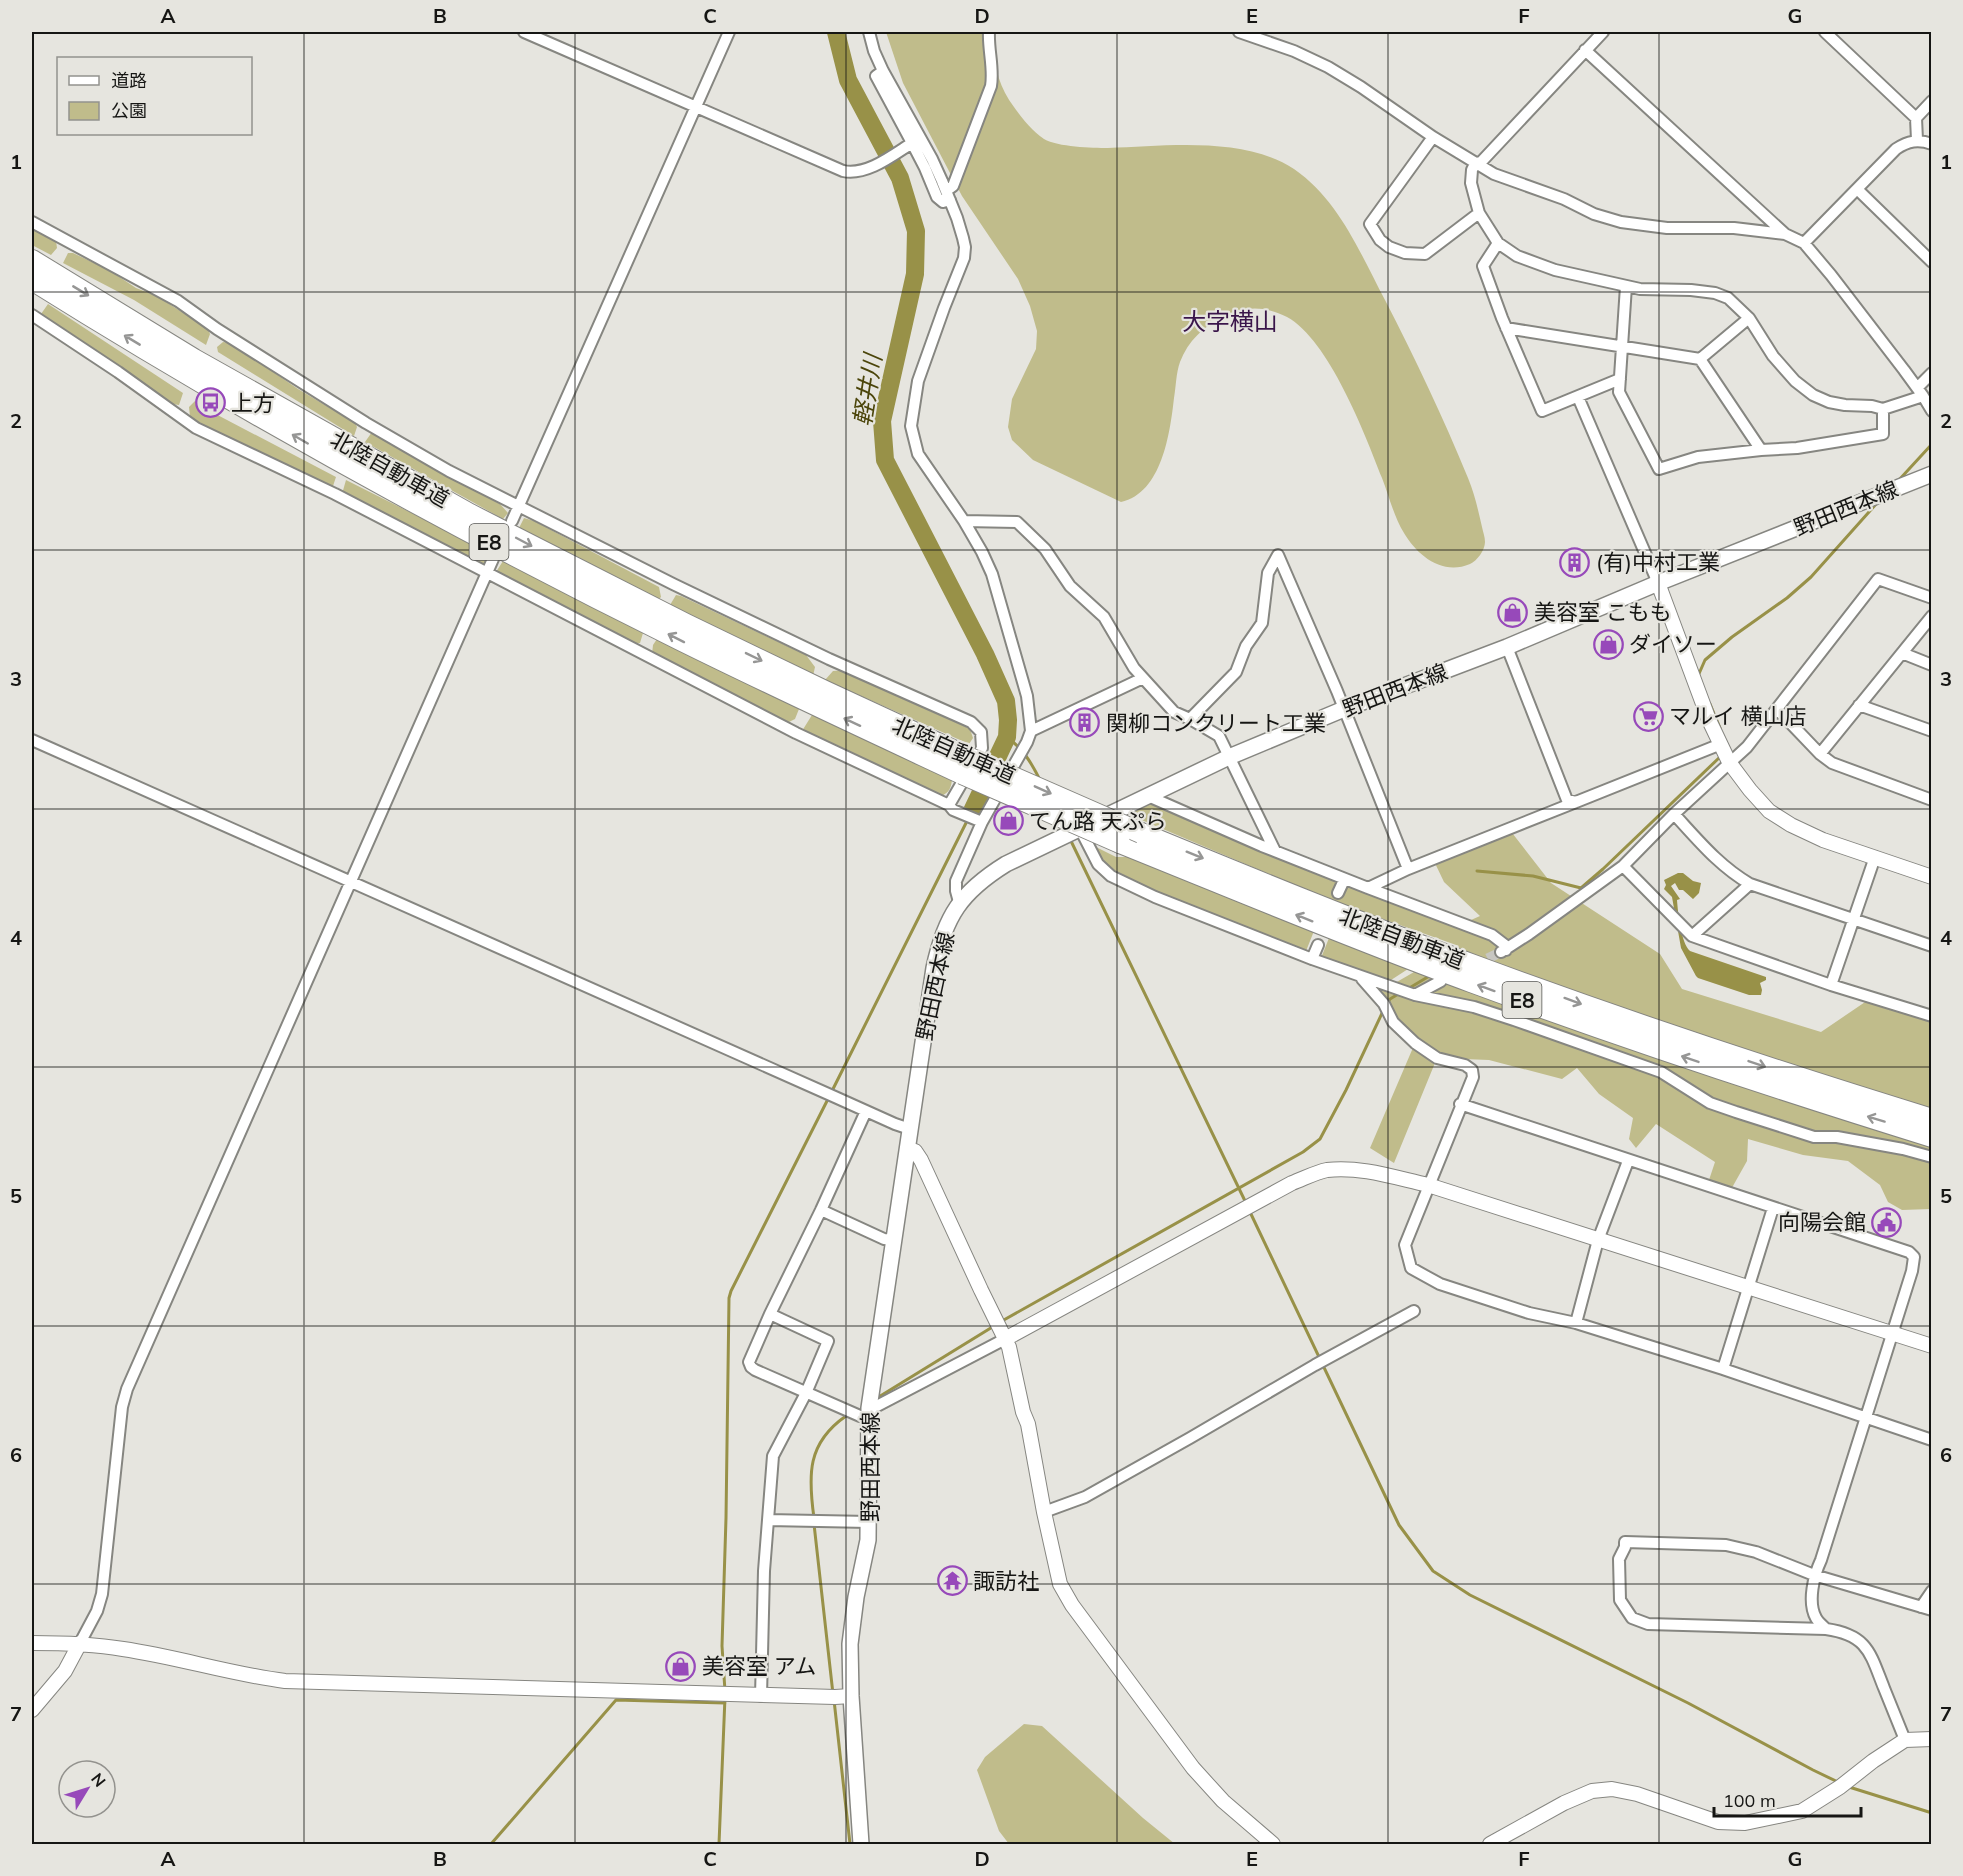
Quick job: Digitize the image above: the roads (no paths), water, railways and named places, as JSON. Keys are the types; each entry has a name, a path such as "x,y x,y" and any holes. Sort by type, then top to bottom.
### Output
{"highway":[{"name":"北陸自動車道","path":"32,260 194,359 470,514 1120,843 1312,921 1616,1034 1785,1091 1932,1137"},
{"name":"北陸自動車道","path":"32,280 189,375 460,527 681,641 966,766 1479,967 1769,1068 1932,1119"}],"main road":[{"name":"野田西本線","path":"861,1845 840,1697 850,1644 851,1624 868,1540 868,1413 938,950 946,926 959,902 993,872 1079,827 1228,757 1344,709 1507,647 1658,583 1932,474"}],"street":[{"path":"524,32 843,171 850,173 864,170 907,146"},
{"path":"512,521 729,32"},
{"path":"869,32 883,71 932,159 948,196 965,248 964,258 918,381 911,426 918,454 964,521 992,574 1027,696 1031,731 1026,744 979,821 956,881 959,902"},
{"path":"883,71 876,76 907,146 928,175 937,197 943,202 953,186 991,86 992,68 988,32"},
{"path":"1239,32 1294,51 1328,67 1433,137 1494,174 1564,199 1594,214 1621,222 1668,228 1734,228 1785,234"},
{"path":"1603,32 1482,161 1475,164 1472,170 1471,183 1479,213 1498,243 1517,256 1555,270 1640,289 1690,290 1715,293 1728,298 1749,318 1773,356 1795,381 1813,395 1845,405 1872,406 1883,409 1920,392 1932,373"},
{"path":"1825,32 1916,118 1917,140"},
{"path":"1585,50 1785,234 1804,243 1832,275 1932,411"},
{"path":"1916,118 1932,101"},
{"path":"1433,137 1370,224 1380,240 1389,247 1405,253 1425,254 1479,213"},
{"path":"1804,243 1896,149 1905,143 1917,140 1932,144"},
{"path":"1857,189 1932,262"},
{"path":"32,222 154,287 366,423 449,471 767,629 971,722 981,732 982,748 949,806"},
{"path":"1498,243 1483,266 1506,328 1542,411 1620,379"},
{"path":"1626,286 1618,392 1659,469 1698,457 1797,448 1883,434 1883,409"},
{"path":"32,315 118,372 196,428 335,494 795,733 979,821"},
{"path":"1700,359 1749,318"},
{"path":"1506,328 1700,359 1761,450"},
{"path":"1578,396 1658,583 1709,720 1725,753 1750,790 1769,811 1791,825 1823,840 1932,877"},
{"path":"964,521 1017,522 1045,549 1070,586 1104,617 1134,668 1174,712 1219,736 1275,851"},
{"path":"1190,719 1236,672 1246,646 1262,623 1268,573 1278,555 1344,709 1408,869"},
{"path":"32,1710 65,1671 97,1611 102,1594 122,1407 127,1389 493,559"},
{"path":"1368,888 1408,869 1576,802 1747,747 1878,579 1932,598"},
{"path":"1820,754 1932,616"},
{"path":"1507,647 1565,797 1567,800 1576,802"},
{"path":"1902,653 1932,665"},
{"path":"1031,731 1143,678"},
{"path":"1859,705 1932,731"},
{"path":"1777,709 1820,754 1832,763 1932,800"},
{"path":"32,740 910,1129"},
{"path":"1148,796 1344,880 1495,937 1504,945 1504,951 1623,866 1674,814 1725,753"},
{"path":"1674,814 1716,860 1750,884 1932,946"},
{"path":"1079,827 1098,864 1111,876 1155,897 1312,959 1413,995 1474,1007 1662,1072 1710,1102 1736,1113 1814,1137 1837,1137 1903,1149 1932,1157"},
{"path":"1831,985 1875,857"},
{"path":"1623,866 1692,936 1831,985 1932,1016"},
{"path":"1338,893 1344,880"},
{"path":"1692,936 1750,884"},
{"path":"1312,959 1318,945"},
{"path":"1360,977 1400,1030 1437,1058 1465,1065 1472,1070 1473,1077 1460,1104 1405,1245 1411,1268 1440,1284 1529,1313 1576,1323 1723,1369 1932,1440"},
{"path":"1413,995 1441,981"},
{"path":"1460,1104 1909,1252 1914,1257 1892,1335 1821,1560 1814,1575 1812,1599 1816,1618 1826,1629"},
{"path":"866,1111 750,1359 750,1364 755,1370 860,1416 1292,1183 1326,1170 1370,1172 1428,1185 1932,1346"},
{"path":"908,1149 915,1151 921,1160 1005,1339 1016,1372 1023,1412 1028,1424 1060,1584 1072,1605 1193,1768 1223,1801 1273,1845"},
{"path":"1576,1323 1598,1240 1628,1161"},
{"path":"1723,1369 1773,1208"},
{"path":"821,1210 884,1239 894,1240"},
{"path":"1044,1512 1085,1497 1319,1362 1414,1311"},
{"path":"761,1696 764,1571 772,1456 806,1393 828,1341 770,1314"},
{"path":"768,1520 869,1522"},
{"path":"1905,1740 1873,1656 1860,1640 1839,1631 1826,1629 1648,1624 1632,1618 1620,1600 1619,1559 1625,1542 1726,1545 1756,1552 1814,1575 1926,1608 1932,1591"},
{"path":"32,1643 80,1643 125,1649 255,1677 285,1681 840,1697"},
{"path":"1490,1845 1564,1803 1592,1791 1611,1789 1637,1794 1718,1822 1745,1823 1802,1811 1840,1787 1905,1740 1932,1739"}],"waterway":[{"name":"軽井川","path":"836,32 848,80 900,178 916,231 915,274 882,421 885,460 985,654 1006,701 1007,737 972,811"},
{"path":"1898,481 1932,444"},
{"path":"1698,676 1705,660 1811,577 1877,503"},
{"path":"1710,704 1720,728"},
{"path":"1007,737 1026,756 1040,780"},
{"path":"1477,871 1533,876 1581,888 1721,756"},
{"path":"832,1091 972,811"},
{"path":"1070,839 1246,1203"},
{"path":"1406,990 1431,975"},
{"path":"1387,1004 1390,999 1400,993"},
{"path":"1002,1321 1303,1152 1320,1139 1384,1009"},
{"path":"725,1691 722,1646 729,1298 829,1097"},
{"path":"1250,1212 1399,1525 1433,1571 1470,1595 1688,1703 1840,1783"},
{"path":"877,1398 994,1326"},
{"path":"814,1518 811,1488 813,1461 824,1437 846,1416"},
{"path":"814,1524 833,1694"},
{"path":"719,1844 725,1697"},
{"path":"491,1844 616,1700 725,1703"},
{"path":"834,1700 850,1844"},
{"path":"1849,1787 1932,1813"}],"tunnel":[{"path":"1474,965 1501,952"}],"place":[{"name":"上方","path":"210,403"},
{"name":"(有)中村工業","path":"1575,562"},
{"name":"美容室 こもも","path":"1513,612"},
{"name":"ダイソー","path":"1608,644"},
{"name":"マルイ 横山店","path":"1648,716"},
{"name":"関柳コンクリート工業","path":"1085,723"},
{"name":"てん路 天ぷら","path":"1008,821"},
{"name":"向陽会館","path":"1887,1222"},
{"name":"諏訪社","path":"952,1581"},
{"name":"美容室 アム","path":"681,1666"}],"district":[{"name":"大字横山","path":"1230,321"}]}
